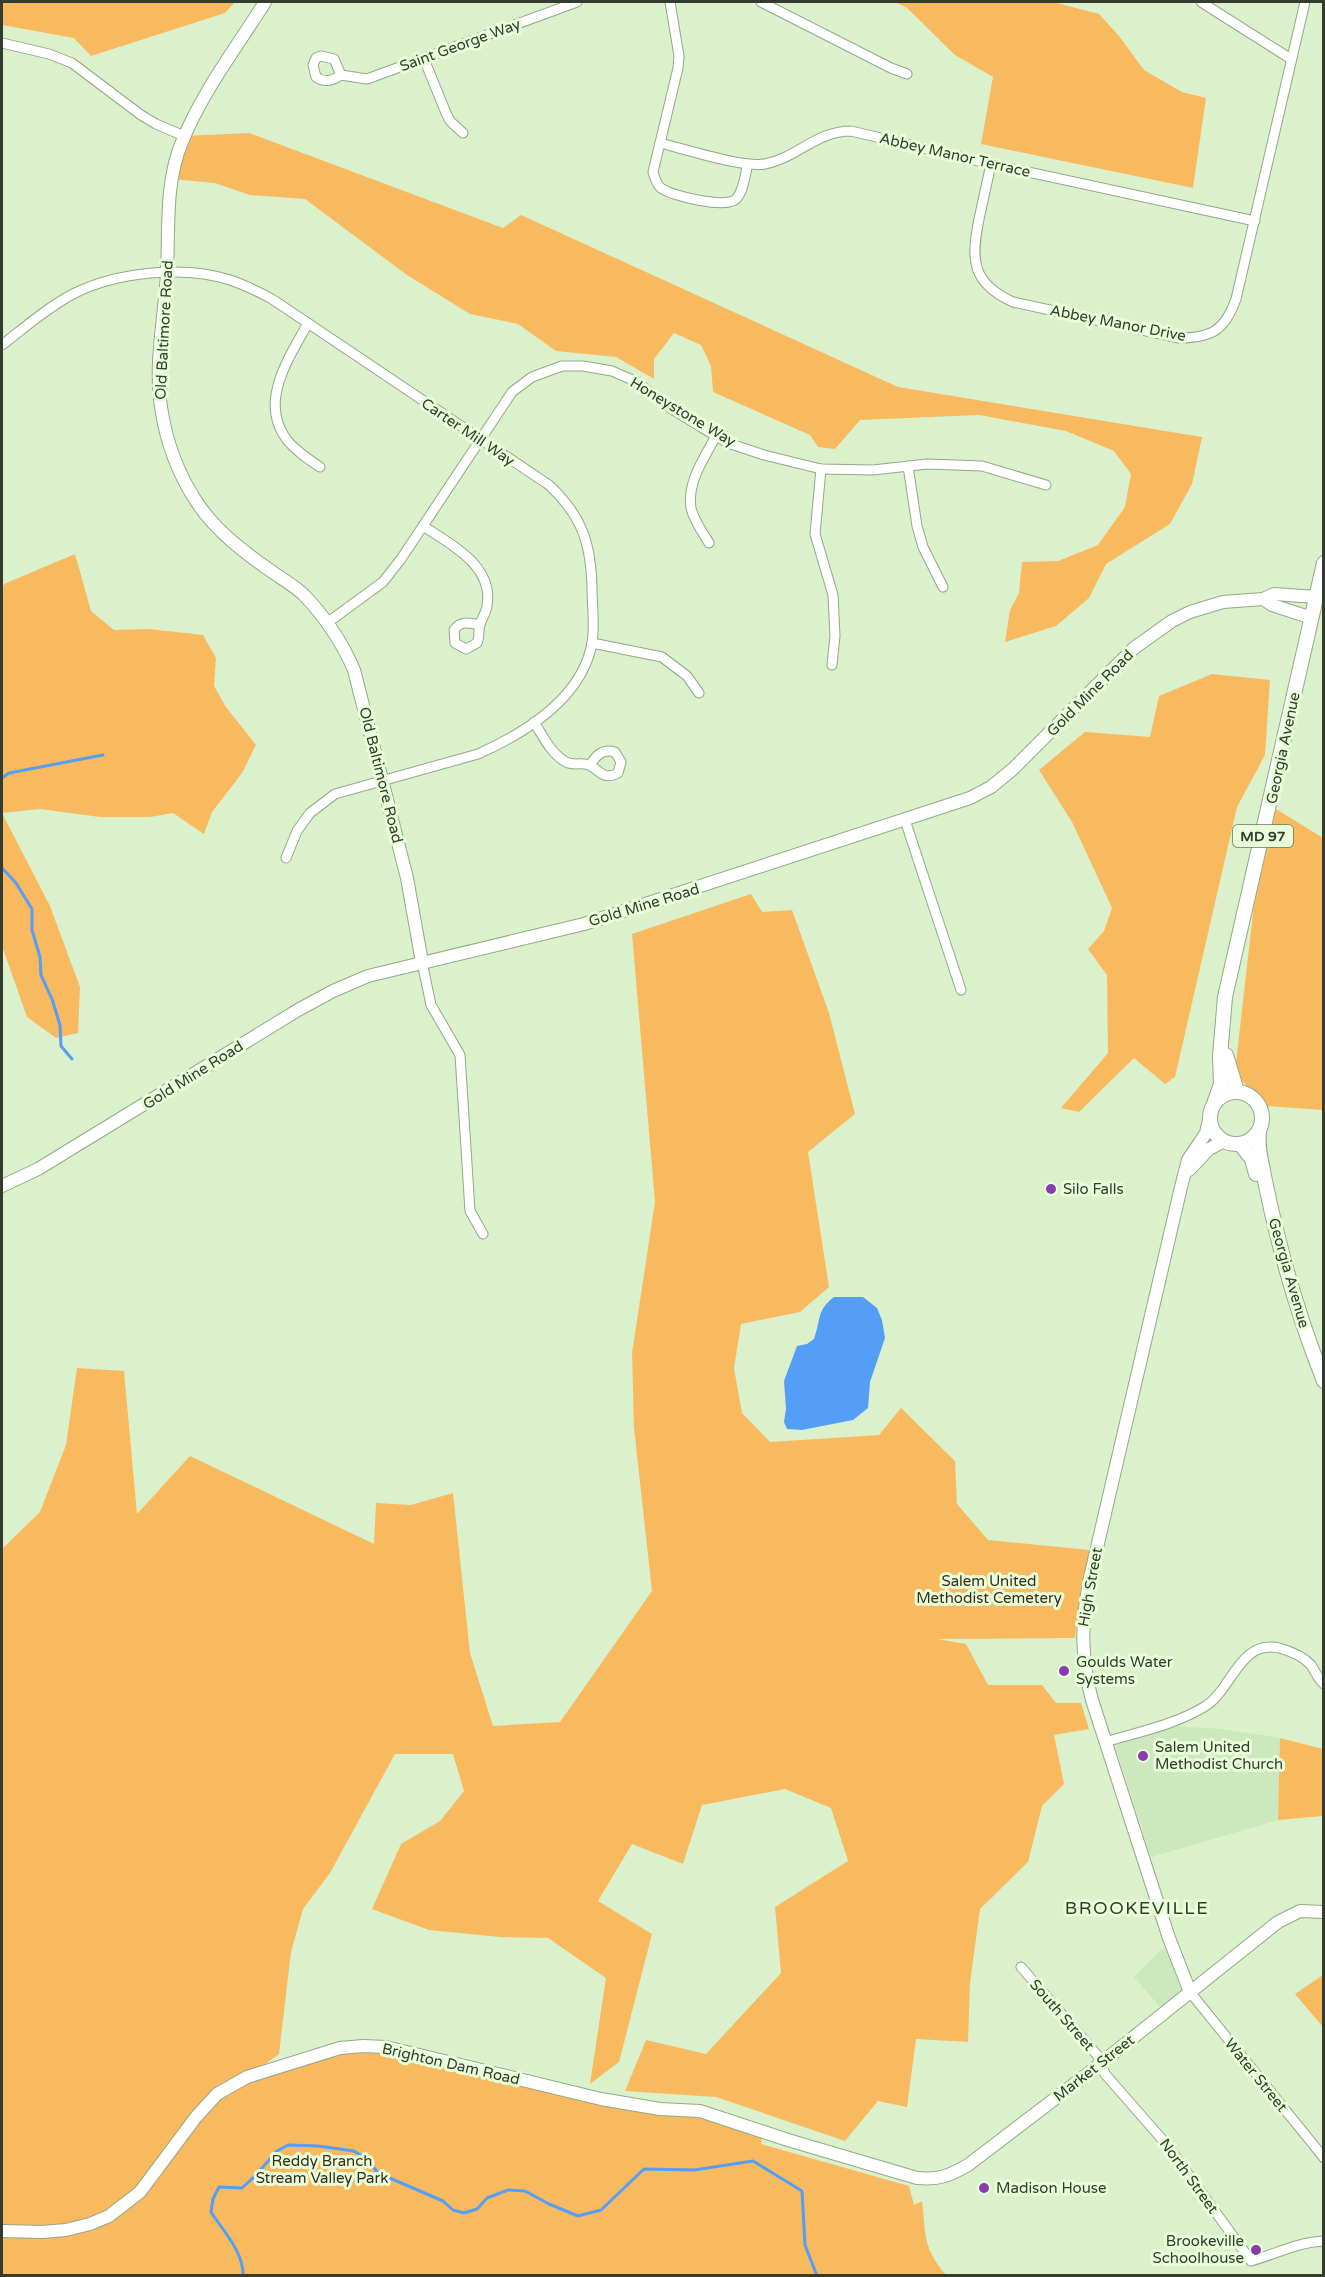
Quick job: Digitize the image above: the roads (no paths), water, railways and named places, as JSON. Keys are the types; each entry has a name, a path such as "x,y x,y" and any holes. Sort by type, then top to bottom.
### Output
{"main road":[{"name":"Georgia Avenue","path":"1215,1101 1221,1084 1220,1056 1228,987 1318,619 1323,563"},
{"name":"Georgia Avenue","path":"1222,1039 1237,1091"},
{"path":"1209,1119 1213,1132 1224,1141 1239,1144 1247,1142 1258,1131 1262,1116 1257,1102 1245,1093 1229,1092 1215,1101"},
{"name":"MD 97","path":"1209,1119 1215,1101"},
{"name":"Georgia Avenue","path":"1258,1131 1258,1146 1267,1198 1288,1278 1323,1381"},
{"name":"Georgia Avenue","path":"1239,1144 1252,1160 1260,1186 1267,1198"}],"street":[{"name":"Old Baltimore Road","path":"265,2 200,105 184,136 172,179 159,370 160,406 168,439 181,474 198,504 223,533 245,553 303,594 338,637 354,670 407,878 423,962"},
{"name":"Saint George Way","path":"341,75 367,79 577,2"},
{"path":"670,2 679,56 653,172 659,187 668,192 716,204 728,204 736,199 741,190 748,164"},
{"path":"761,2 907,74"},
{"path":"1201,2 1292,59"},
{"name":"Abbey Manor Drive","path":"991,164 974,244 974,259 979,275 997,295 1013,302 1179,338 1199,338 1217,331 1228,319 1236,299 1305,2"},
{"path":"2,43 49,54 72,63 141,115 184,136"},
{"path":"424,59 450,121 463,133"},
{"name":"Abbey Manor Terrace","path":"660,143 748,164 764,164 781,159 823,135 838,131 851,131 1255,221"},
{"name":"Carter Mill Way","path":"2,345 71,295 121,278 167,272 229,279 272,299 549,486 566,501 578,520 587,541 591,560 592,643 585,667 572,688 558,704 534,722 498,745 478,754 335,794 310,813 297,831 286,858"},
{"path":"308,323 280,375 276,411 280,428 287,440 300,453 320,467"},
{"name":"Honeystone Way","path":"327,623 382,582 401,559 512,392 532,377 562,366 583,366 612,371 637,382 670,408 729,443 821,470 873,470 955,464 982,466 1046,485"},
{"path":"709,543 692,509 691,493 694,480 716,436"},
{"path":"908,466 920,537 944,587"},
{"path":"821,470 815,534 833,595 835,636 832,665"},
{"path":"423,526 468,556 482,574 488,592 487,609 480,625"},
{"name":"Gold Mine Road","path":"2,1186 48,1163 316,1000 368,976 595,921 970,798 1002,778 1134,648 1161,627 1190,612 1216,604 1263,599 1274,594 1320,598"},
{"name":"Gold Mine Road","path":"1263,599 1272,606 1318,619"},
{"path":"592,643 662,657 687,676 699,693"},
{"path":"534,722 553,752 567,763 590,765"},
{"path":"905,820 961,990"},
{"path":"423,962 431,1005 460,1054 470,1211 483,1234"},
{"name":"High Street","path":"1190,1992 1168,1938 1105,1742 1083,1661 1082,1637 1084,1610 1188,1160 1206,1133 1209,1119"},
{"name":"High Street","path":"1185,1175 1201,1156 1224,1141"},
{"path":"1105,1742 1176,1721 1207,1706 1252,1651 1264,1646 1287,1650 1301,1657 1310,1665 1323,1684"},
{"name":"Market Street","path":"849,2159 917,2178 950,2176 968,2165 1101,2064 1278,1922 1300,1911 1323,1912"},
{"name":"South Street","path":"1021,1967 1098,2056 1101,2064"},
{"name":"Water Street","path":"1190,1992 1323,2158"},
{"name":"Brighton Dam Road","path":"2,2230 42,2232 66,2230 109,2216 140,2192 196,2116 217,2094 247,2077 340,2048 363,2046 386,2047 637,2106 700,2111 849,2159"},
{"name":"North Street","path":"1101,2064 1105,2074 1184,2167 1251,2261 1271,2256 1300,2244 1323,2241"}],"water":[{"path":"834,1297 863,1297 877,1308 882,1320 885,1338 870,1382 868,1408 853,1420 802,1430 787,1429 784,1422 786,1409 784,1381 797,1346 807,1344 814,1339 822,1311"}],"waterway":[{"path":"2,778 9,773 103,755"},
{"path":"2,868 16,883 32,909 32,930 40,957 41,975 60,1025 61,1046 72,1059"},
{"path":"243,2276 236,2250 211,2212 213,2199 219,2187 242,2188 277,2151 288,2145 354,2151 367,2159 378,2173 443,2201 453,2210 464,2213 477,2209 487,2198 508,2190 525,2191 578,2216 601,2210 644,2169 694,2170 753,2161 802,2191 805,2245 817,2276"}],"place":[{"name":"Silo Falls","path":"1051,1189"},
{"name":"Goulds Water Systems","path":"1064,1671"},
{"name":"Salem United Methodist Church","path":"1143,1756"},
{"name":"Madison House","path":"984,2188"},
{"name":"Brookeville Schoolhouse","path":"1256,2250"}],"district":[{"name":"BROOKEVILLE","path":"1137,1908"}],"park label":[{"name":"Salem United Methodist Cemetery","path":"989,1590"},
{"name":"Reddy Branch Stream Valley Park","path":"322,2170"}]}
